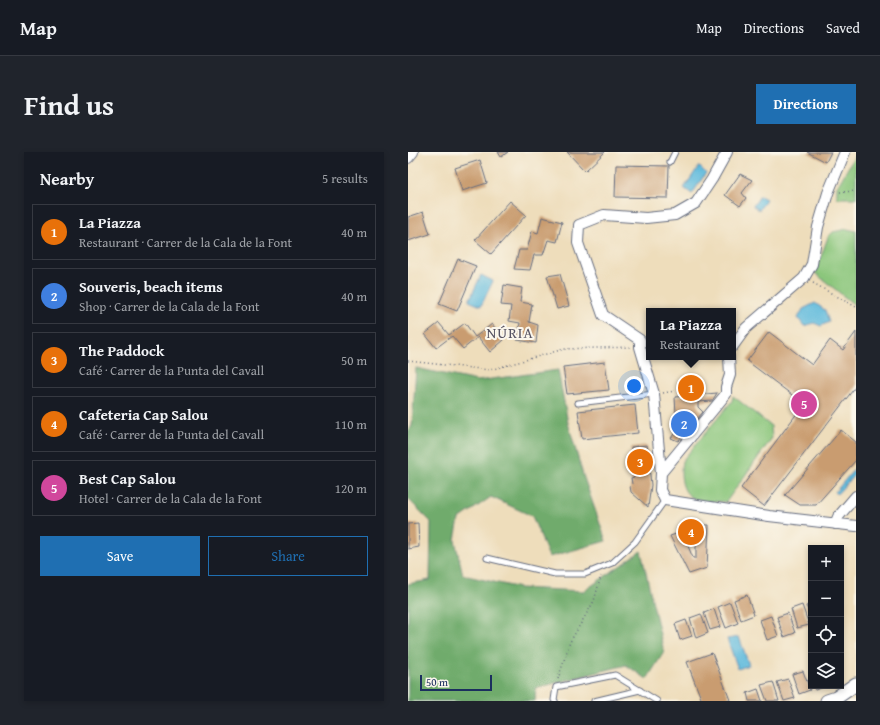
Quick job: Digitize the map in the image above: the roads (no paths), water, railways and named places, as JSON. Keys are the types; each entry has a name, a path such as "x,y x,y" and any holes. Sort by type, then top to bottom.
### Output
{"street":[{"path":"408,158 413,152"},
{"path":"727,152 712,179 696,202 675,215 646,218 604,215 579,225 578,243 603,315 640,340 640,347 654,394 661,473 660,490 665,500 769,516 856,526"},
{"path":"736,342 746,328 804,278 812,264 818,227 828,193 845,152"},
{"path":"661,473 726,394 726,387 730,376 729,360"},
{"path":"835,524 838,517 856,496"},
{"path":"827,701 836,698 856,684"}],"lane":[{"path":"670,162 675,152"},
{"path":"578,403 654,394"},
{"path":"487,558 555,574 586,574 612,563 635,542 665,500"},
{"path":"555,701 556,688 615,675 657,701"},
{"path":"594,701 640,690"}],"water":[{"path":"699,166 706,173 692,194 684,188"},
{"path":"760,196 766,199 759,210 753,206"},
{"path":"481,275 493,281 481,306 469,301"},
{"path":"815,303 825,310 829,322 821,326 814,323 804,326 798,318 803,309"},
{"path":"856,467 856,473 837,494 835,492"},
{"path":"739,637 749,665 738,669 727,639"}],"place":[{"name":"La Piazza","path":"691,388"},
{"name":"Best Cap Salou","path":"804,404"},
{"name":"Souveris, beach items","path":"684,424"},
{"name":"The Paddock","path":"640,462"},
{"name":"Cafeteria Cap Salou","path":"691,532"}],"district":[{"name":"NÚRIA","path":"510,332"}]}
